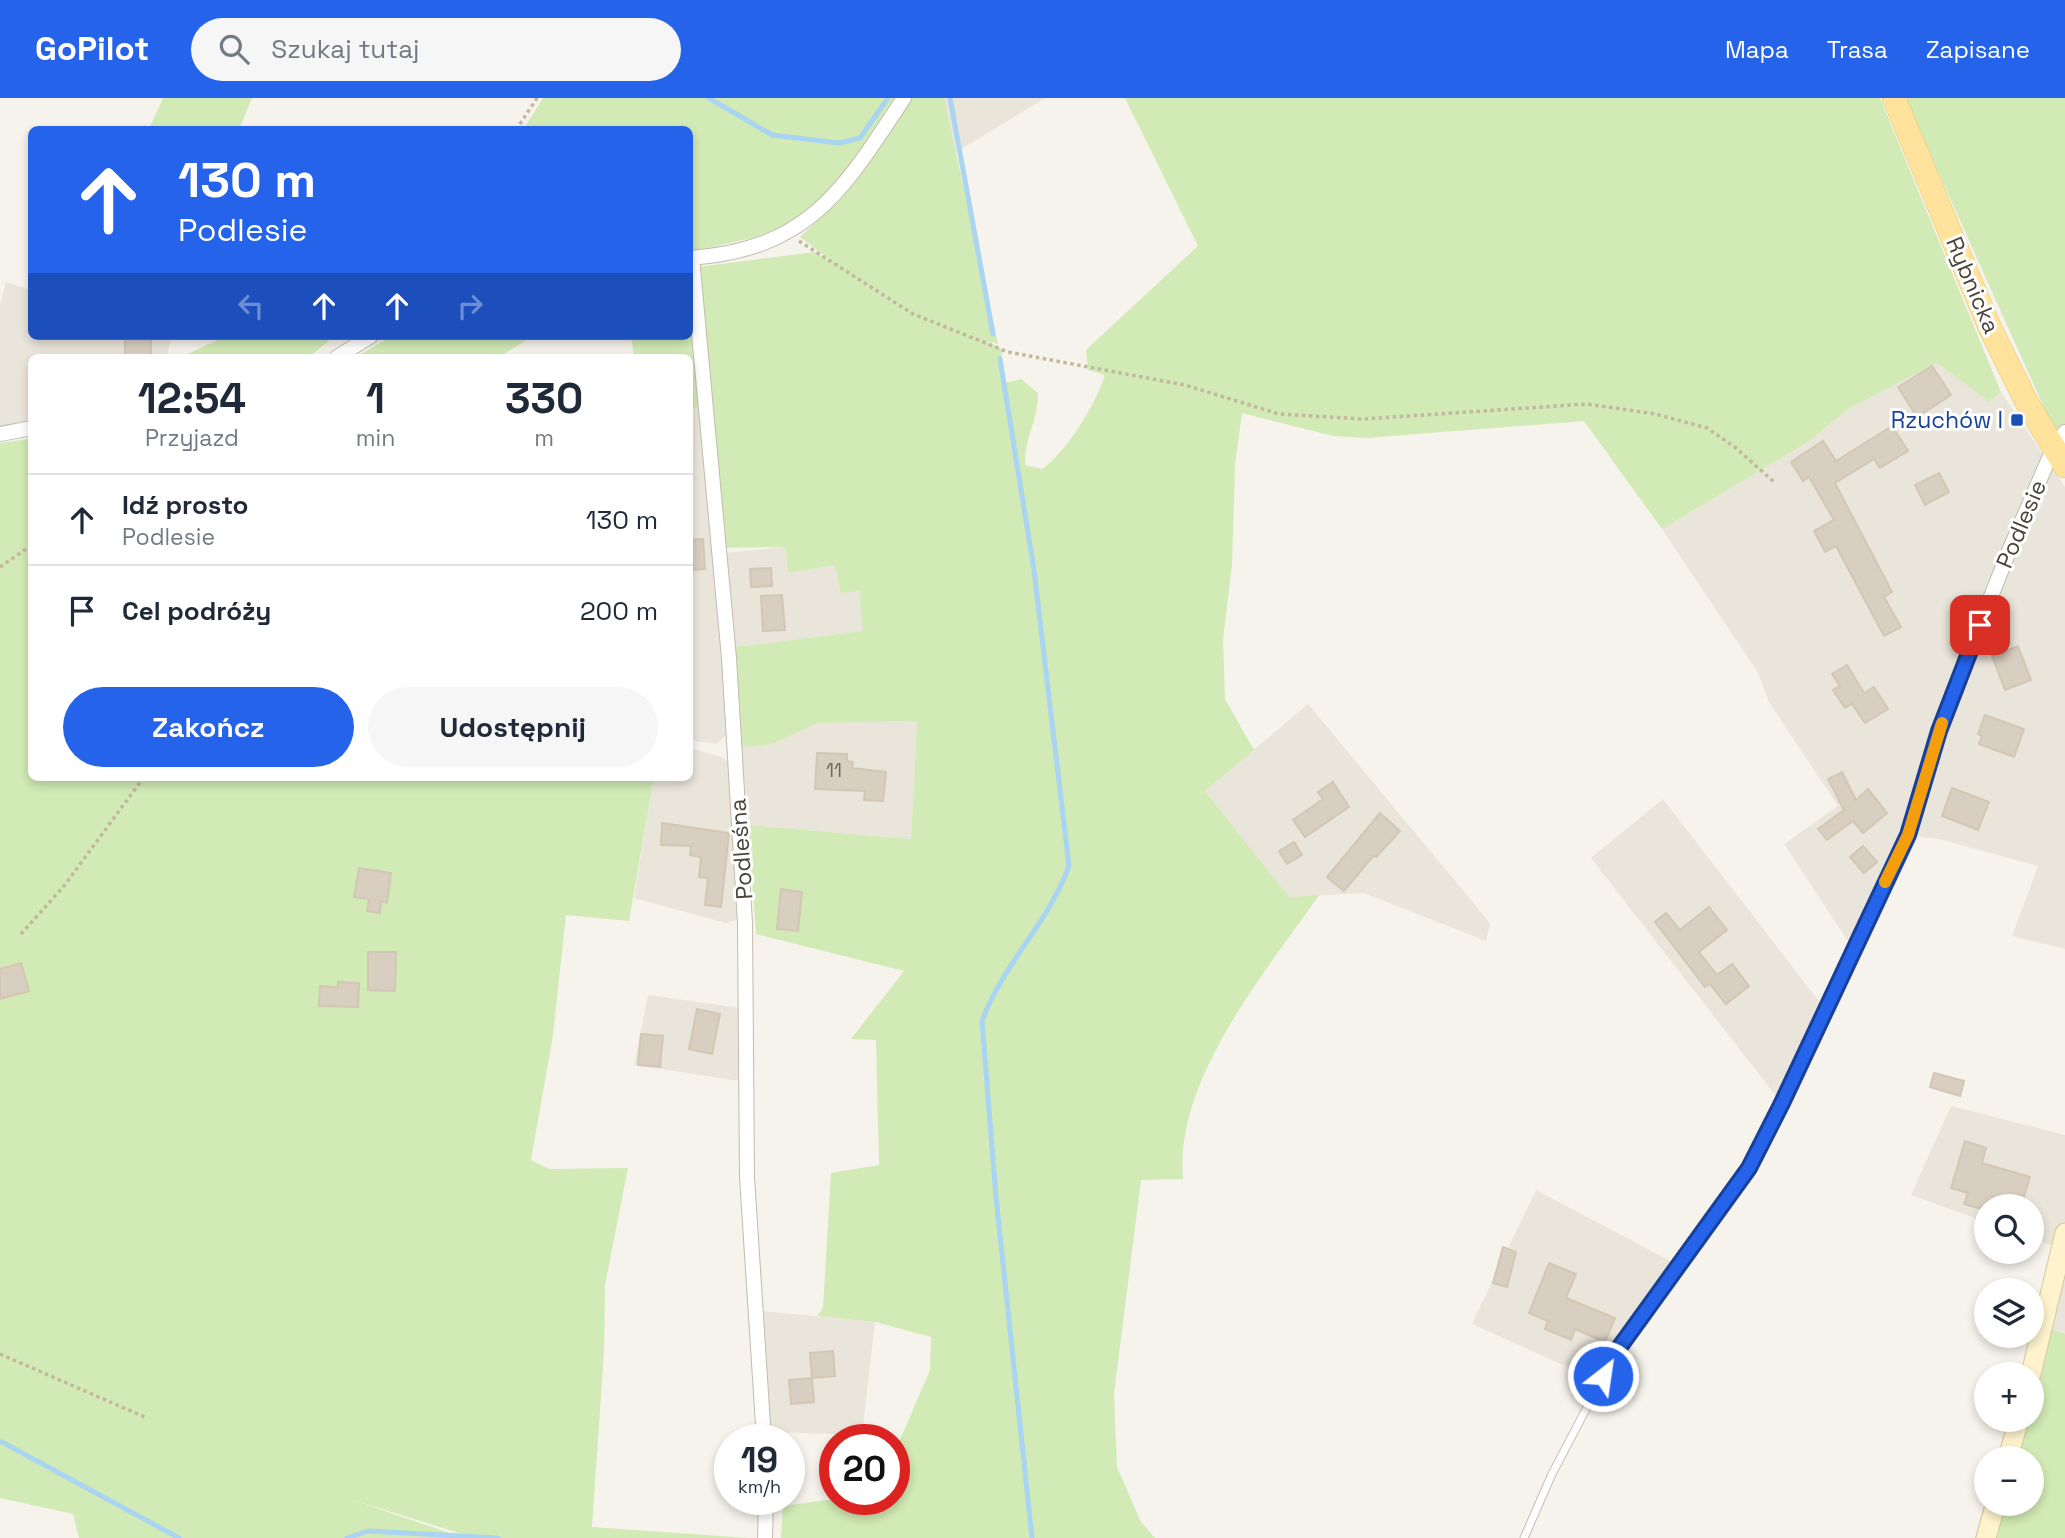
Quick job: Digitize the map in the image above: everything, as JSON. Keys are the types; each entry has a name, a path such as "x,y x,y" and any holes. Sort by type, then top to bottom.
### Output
{"main road":[{"name":"Rybnicka","path":"1894,98 1990,328 2026,401 2061,449"},
{"path":"2034,1362 2065,1233"},
{"path":"1986,1538 1992,1516"}],"street":[{"path":"693,258 719,256 789,234 815,216 845,185 904,98"},
{"name":"Podleśna","path":"693,279 729,658 744,897 747,1177 763,1424"},
{"path":"342,354 365,340"},
{"path":"0,434 28,429"},
{"name":"Podlesie","path":"1782,1103 1908,835 1939,731 2009,551 2061,449"},
{"path":"765,1538 766,1515"}],"lane":[{"path":"1524,1538 1552,1474 1616,1352 1749,1168 1782,1103"}],"path":[{"path":"519,126 537,98"},
{"path":"789,234 913,314 1008,352 1185,385 1279,414 1363,419 1587,404 1655,414 1706,428 1736,448 1774,482"},
{"path":"0,567 28,548"},
{"path":"21,934 64,886 141,781"},
{"path":"0,1354 147,1418"}],"shaded area":[{"path":"944,98 1045,98 955,153"},
{"path":"6,282 28,289 28,340 170,340 168,354 28,354 28,421 0,427 0,305"},
{"path":"1937,363 1989,402 2001,392 2065,487 2065,949 2012,936 2038,866 1940,839 1912,836 1860,947 1848,941 1784,844 1838,806 1769,702 1757,671 1662,529 1808,442 1848,409"},
{"path":"699,407 729,733 716,744 693,740 693,408"},
{"path":"785,547 788,573 836,565 859,590 864,631 735,647 724,553"},
{"path":"1308,704 1490,923 1486,941 1364,893 1289,897 1205,791"},
{"path":"917,721 911,839 748,825 741,747 773,744 817,723"},
{"path":"693,749 724,758 732,770 740,916 726,923 634,898 653,781 693,781"},
{"path":"1663,799 1821,1004 1776,1096 1591,858"},
{"path":"648,995 741,1008 740,1081 634,1065"},
{"path":"1951,1106 2065,1135 2065,1334 2044,1326 2044,1287 2053,1246 2044,1243 2044,1194 1974,1194 1974,1218 1911,1195"},
{"path":"1536,1190 1674,1263 1592,1378 1472,1324"},
{"path":"761,1311 875,1322 863,1424 819,1424 819,1434 805,1433 805,1424 770,1424"}],"green space":[{"path":"163,98 252,98 240,126 150,126"},
{"path":"543,98 904,98 815,216 752,238 693,251 693,126 526,126"},
{"path":"911,98 944,98 998,344 986,341 1002,349 1002,384 1021,379 1038,393 1025,465 1042,469 1061,451 1080,426 1105,375 1088,370 1086,350 1198,246 1125,98 1880,98 2001,392 1989,402 1937,363 1848,409 1808,442 1662,529 1584,421 1366,438 1333,436 1242,413 1235,465 1232,565 1223,640 1225,699 1254,750 1205,791 1289,897 1319,895 1250,993 1208,1066 1193,1104 1184,1142 1183,1179 1141,1180 1114,1394 1117,1467 1141,1522 1155,1538 781,1538 782,1515 805,1515 805,1503 819,1501 819,1515 910,1515 910,1424 907,1424 930,1370 931,1337 875,1322 817,1316 823,1308 831,1173 879,1165 876,1040 851,1039 904,971 756,934 748,825 911,839 917,721 817,723 773,744 741,747 735,647 863,631 859,591 841,593 835,565 788,573 785,547 718,548 699,407 693,408 693,354 634,354 632,340 693,340 693,268 815,252 833,262 800,237 842,198"},
{"path":"1905,98 2065,98 2065,436 2051,423"},
{"path":"217,340 330,340 313,354 187,354"},
{"path":"385,340 527,340 504,354 361,354"},
{"path":"28,439 28,781 653,781 629,921 566,915 553,1035 531,1160 549,1169 628,1168 605,1285 604,1352 592,1527 748,1538 475,1538 350,1499 464,1538 79,1538 73,1514 0,1498 0,443"},
{"path":"2044,1326 2065,1334 2065,1538 1975,1538 1981,1516 2044,1516 2044,1446 2000,1446 2004,1432 2044,1432 2044,1362 2025,1362 2029,1348 2044,1348"}],"building":[{"path":"125,340 151,340 151,354 125,354"},
{"path":"1932,366 1951,395 1917,417 1898,387"},
{"path":"1892,426 1908,451 1880,468 1874,459 1835,483 1892,592 1884,597 1901,627 1884,636 1836,546 1825,552 1814,531 1834,520 1809,477 1803,481 1791,462 1823,441 1836,461"},
{"path":"1939,473 1949,492 1925,505 1915,485"},
{"path":"703,539 705,569 693,570 693,540"},
{"path":"771,568 772,586 751,587 750,569"},
{"path":"782,595 785,630 763,631 761,596"},
{"path":"2018,646 2031,680 2005,690 1992,656"},
{"path":"1847,665 1864,693 1874,687 1888,709 1865,723 1852,704 1845,708 1833,690 1840,686 1832,674"},
{"path":"1985,715 2024,729 2014,757 1979,744 1982,736 1978,734"},
{"path":"817,753 847,754 847,761 853,762 852,768 886,772 883,801 864,800 865,791 815,789"},
{"path":"1842,772 1856,800 1868,789 1887,813 1863,833 1853,821 1827,840 1818,829 1844,810 1828,779"},
{"path":"1333,782 1349,807 1305,837 1293,820 1323,799 1318,792"},
{"path":"1952,788 1989,802 1978,830 1942,816"},
{"path":"1380,813 1400,831 1376,857 1374,855 1344,891 1327,877"},
{"path":"662,823 729,833 721,907 705,905 708,878 699,877 701,857 690,855 691,846 661,845"},
{"path":"1294,842 1302,855 1287,864 1279,851"},
{"path":"1863,846 1877,862 1864,873 1850,857"},
{"path":"359,868 391,873 387,903 381,901 380,913 367,911 369,899 354,897"},
{"path":"781,889 802,892 798,931 777,929"},
{"path":"1709,907 1727,930 1699,952 1717,975 1732,964 1749,986 1726,1004 1710,984 1705,987 1655,922 1666,913 1680,930"},
{"path":"368,952 396,952 395,991 368,990"},
{"path":"21,963 29,991 0,999 0,969"},
{"path":"338,982 359,983 358,1007 319,1006 320,986 338,987"},
{"path":"697,1009 720,1014 712,1054 689,1049"},
{"path":"641,1034 663,1036 660,1067 638,1065"},
{"path":"1934,1073 1964,1081 1960,1096 1930,1087"},
{"path":"1965,1141 1986,1148 1982,1163 2030,1177 2025,1194 1974,1194 1974,1207 1964,1204 1968,1193 1951,1188"},
{"path":"1503,1247 1516,1252 1507,1287 1493,1283"},
{"path":"1549,1263 1576,1274 1566,1298 1615,1318 1605,1342 1575,1329 1571,1340 1545,1329 1548,1321 1529,1313"},
{"path":"833,1351 835,1376 812,1378 810,1353"},
{"path":"812,1378 814,1402 791,1404 789,1380"}],"waterway":[{"path":"709,98 772,135 839,143 860,138 888,98"},
{"path":"950,98 993,334"},
{"path":"1000,359 1034,570 1069,866 1050,906 1002,981 982,1021 996,1197 1032,1538"},
{"path":"0,1441 179,1538"},
{"path":"347,1538 368,1531 498,1538"}],"slow traffic":[{"path":"1885,882 1908,835 1942,723"}],"place":[{"name":"Rzuchów I","path":"2017,420"}],"route":[{"path":"1603,1376 1616,1352 1749,1168 1782,1103 1908,835 1939,731 1980,625"}]}
